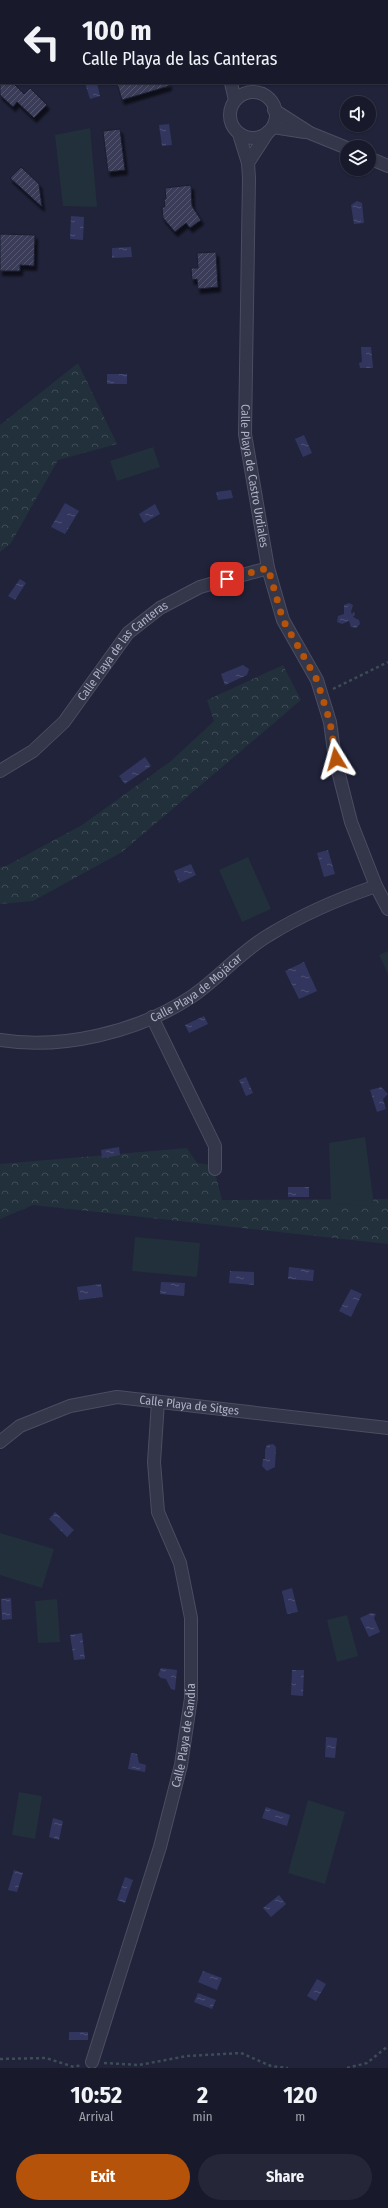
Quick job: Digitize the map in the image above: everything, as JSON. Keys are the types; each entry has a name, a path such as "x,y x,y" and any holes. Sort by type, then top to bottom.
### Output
{"street":[{"path":"231,84 235,100 230,114 234,128 239,134 254,138 270,129 310,133"},
{"path":"256,84 263,95 269,99 274,110 310,133 340,145"},
{"path":"235,100 248,93 263,95"},
{"path":"248,163 270,129 274,110"},
{"name":"Calle Playa de Castro Urdiales","path":"239,134 248,163 249,178 245,434 268,568 283,620 317,680 330,722 336,759 351,822 376,886 388,909"},
{"path":"376,161 388,166"},
{"name":"Calle Playa de las Canteras","path":"0,771 33,751 64,722 128,633 160,608 200,587 268,568"},
{"name":"Calle Playa de Mojácar","path":"0,1040 21,1044 85,1038 132,1027 191,997 267,935 325,905 376,886"},
{"path":"152,1017 215,1146 215,1169"},
{"name":"Calle Playa de Sitges","path":"0,1442 20,1426 70,1406 118,1397 388,1428"},
{"name":"Calle Playa de Gandía","path":"92,2062 160,1847 182,1765 191,1698 191,1618 180,1563 158,1512 154,1462 158,1402"}],"path":[{"path":"322,695 388,662"},
{"path":"347,2068 367,2063 388,2046"},
{"path":"0,2059 46,2058 74,2067 92,2062 139,2065 187,2056 241,2053 271,2066 288,2068"}],"green space":[{"path":"90,128 97,207 63,206 55,135"},
{"path":"78,363 117,444 58,460 11,543 0,552 0,425"},
{"path":"153,447 160,467 117,481 110,461"},
{"path":"283,665 301,700 122,852 33,901 0,904 0,867 6,866 82,825 171,761 214,721 207,700"},
{"path":"248,857 271,909 242,922 219,870"},
{"path":"388,951 388,974 379,955"},
{"path":"365,1137 374,1206 331,1204 329,1143"},
{"path":"187,1148 197,1163 213,1165 222,1200 388,1199 388,1244 33,1205 0,1219 0,1164"},
{"path":"135,1237 200,1243 197,1277 132,1271"},
{"path":"0,1533 54,1549 42,1588 0,1575"},
{"path":"57,1599 60,1642 38,1643 35,1601"},
{"path":"347,1615 358,1656 337,1662 327,1620"},
{"path":"19,1792 42,1796 35,1839 12,1835"},
{"path":"308,1800 345,1812 325,1884 288,1873"}],"water":[{"path":"85,84 97,84 100,96 90,99"},
{"path":"169,124 172,145 162,146 159,125"},
{"path":"357,201 362,203 364,223 354,224 351,205"},
{"path":"71,216 84,217 83,240 70,239"},
{"path":"131,247 132,257 112,258 112,248"},
{"path":"361,347 371,347 373,368 360,368 359,363 362,362"},
{"path":"107,374 127,374 127,384 107,384"},
{"path":"304,435 312,453 303,457 295,439"},
{"path":"231,490 233,498 218,500 216,492"},
{"path":"65,503 79,511 65,534 51,527"},
{"path":"155,504 160,514 144,523 139,514"},
{"path":"20,579 26,583 15,600 8,596"},
{"path":"349,603 353,605 351,612 352,614 354,612 355,615 353,617 359,620 360,624 356,628 351,627 349,621 342,624 337,622 338,616 344,614 344,605"},
{"path":"243,665 249,669 247,675 225,685 221,674"},
{"path":"145,757 151,766 125,784 119,776"},
{"path":"328,850 335,874 324,877 317,853"},
{"path":"191,864 196,875 179,883 174,871"},
{"path":"304,962 317,991 299,999 285,971"},
{"path":"204,1016 208,1024 189,1033 185,1025"},
{"path":"246,1077 253,1093 246,1096 239,1080"},
{"path":"381,1087 388,1094 383,1099 386,1109 377,1112 370,1090"},
{"path":"119,1147 120,1155 102,1158 101,1150"},
{"path":"288,1187 309,1187 309,1197 288,1197"},
{"path":"289,1267 314,1270 313,1281 288,1279"},
{"path":"230,1271 254,1272 254,1285 229,1283"},
{"path":"161,1282 185,1283 184,1296 160,1294"},
{"path":"101,1284 103,1297 79,1300 77,1287"},
{"path":"351,1289 362,1294 351,1317 339,1311"},
{"path":"273,1444 276,1447 275,1467 267,1471 262,1466 263,1459 265,1459 265,1450 267,1445"},
{"path":"55,1512 74,1530 67,1537 49,1519"},
{"path":"292,1588 298,1612 287,1614 282,1591"},
{"path":"11,1598 12,1619 2,1620 1,1599"},
{"path":"371,1613 376,1614 374,1618 380,1632 369,1637 360,1618"},
{"path":"82,1633 85,1659 74,1660 70,1635"},
{"path":"161,1668 177,1670 175,1690 171,1689 166,1679 161,1678 158,1675"},
{"path":"292,1670 304,1670 303,1696 291,1695"},
{"path":"326,1737 337,1738 335,1758 325,1757"},
{"path":"131,1753 137,1754 139,1763 146,1765 145,1772 128,1769"},
{"path":"266,1807 290,1815 287,1826 262,1818"},
{"path":"53,1818 63,1821 59,1840 49,1837"},
{"path":"14,1870 23,1873 17,1892 8,1890"},
{"path":"125,1877 133,1880 125,1903 117,1900"},
{"path":"279,1895 286,1904 271,1917 263,1908"},
{"path":"203,1971 222,1978 217,1990 198,1982"},
{"path":"317,1979 326,1984 316,2001 307,1996"},
{"path":"198,1993 216,2000 212,2009 194,2002"},
{"path":"69,2032 88,2032 88,2040 69,2040"}],"building":[{"path":"0,84 14,84 24,94 30,88 47,105 34,118 17,102 13,107 0,95"},
{"path":"117,84 169,84 169,86 122,100"},
{"path":"120,129 125,170 108,172 103,131"},
{"path":"21,167 39,184 42,207 10,178"},
{"path":"191,185 192,206 201,220 190,228 186,223 175,232 163,218 162,207 165,207 164,199 166,199 165,188"},
{"path":"0,234 35,235 34,266 20,265 20,271 0,271"},
{"path":"216,252 218,287 198,289 197,279 192,280 191,268 198,268 197,253"}],"route":[{"path":"227,579 268,568 283,620 317,680 330,722 336,759"}]}
